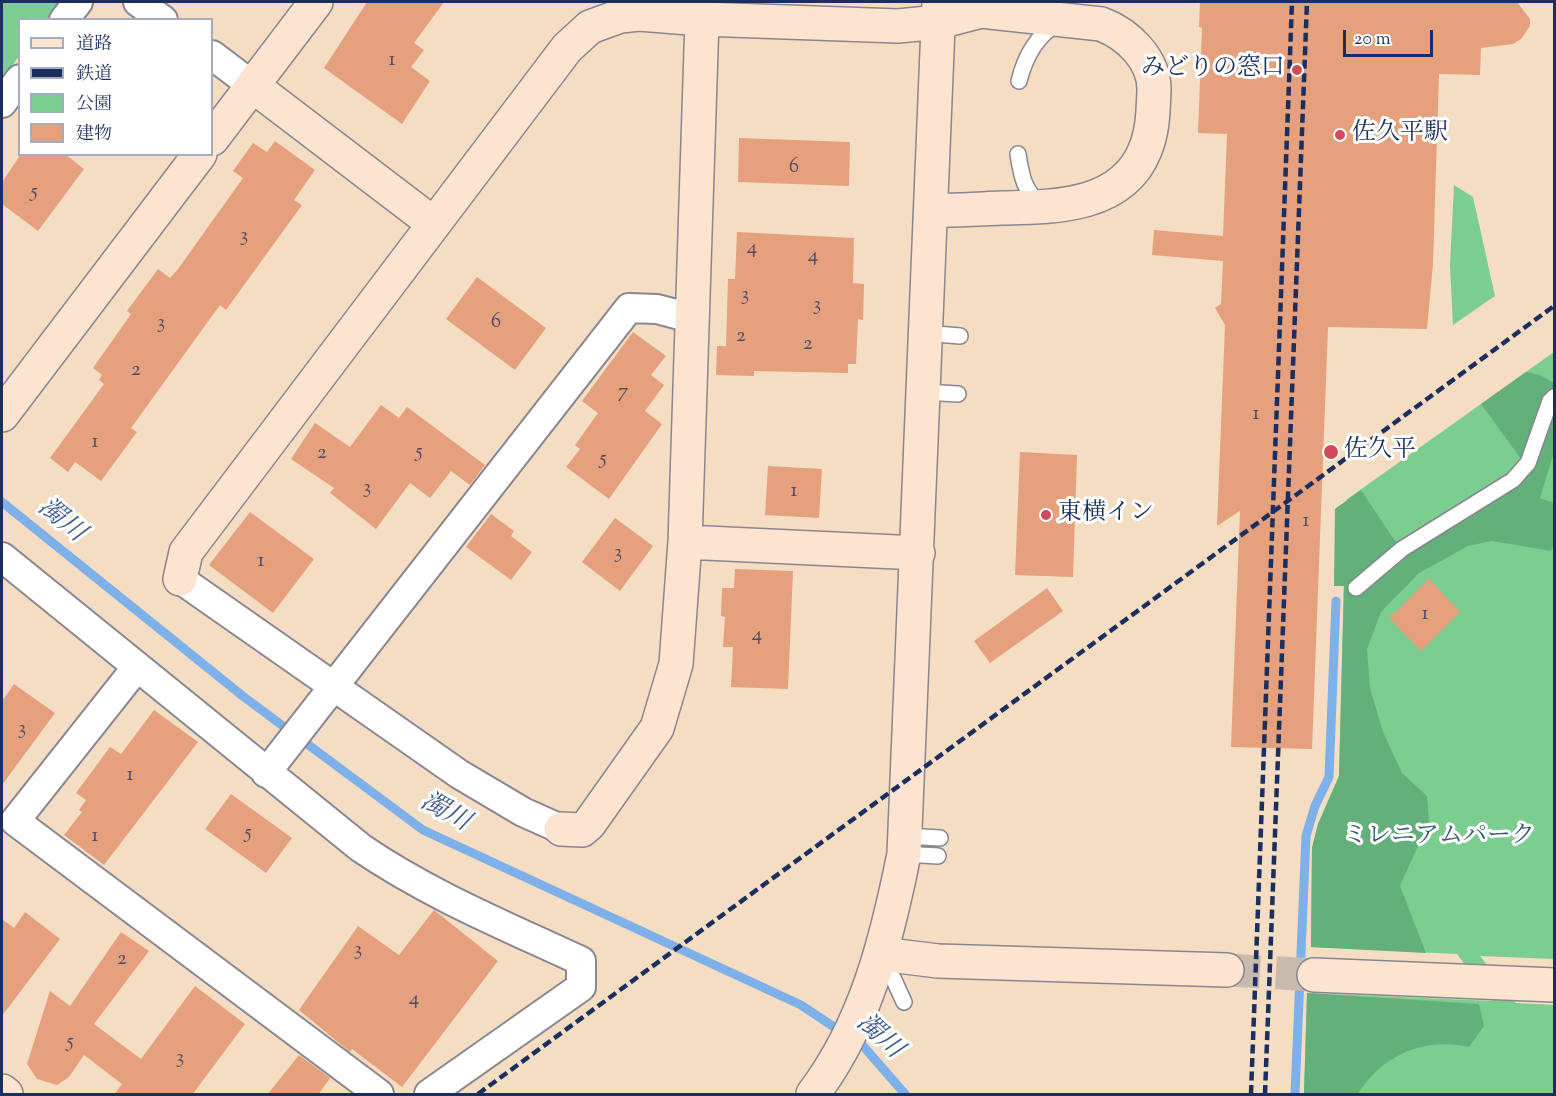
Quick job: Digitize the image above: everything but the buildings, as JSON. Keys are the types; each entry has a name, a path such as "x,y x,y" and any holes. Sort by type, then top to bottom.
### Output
{"street":[{"path":"66,18 78,2"},
{"path":"138,2 160,18"},
{"path":"213,138 316,2"},
{"path":"702,19 691,318 686,542 676,664 657,728 589,824 582,830 561,829 523,812 459,774 180,579 186,552 567,48 590,27 620,16 639,14 702,19 898,26 939,12 981,11 1101,24 1116,30 1147,63 1154,82 1152,130 1145,152 1135,169 1119,183 1075,204 1052,208 932,210"},
{"path":"822,1086 859,1015 881,954 905,845 939,12"},
{"path":"213,56 434,224"},
{"path":"2,103 18,82"},
{"path":"2,416 198,156"},
{"path":"271,767 629,308 657,309 691,318"},
{"path":"686,542 918,553"},
{"path":"2,557 137,667 271,767 361,848 401,875 443,898 581,961 581,987 429,1095"},
{"path":"137,667 15,821 379,1095"},
{"path":"881,954 938,961 1227,970"},
{"path":"1314,975 1554,985"},
{"path":"2,1091 6,1095"}],"lane":[{"path":"1019,81 1024,61 1038,40 1049,28 1063,20"},
{"path":"1018,154 1023,179 1031,194 1039,202 1052,208"},
{"path":"925,333 960,336"},
{"path":"922,392 958,394"},
{"path":"1356,588 1402,549 1513,480 1527,463 1550,401 1554,397"},
{"path":"905,845 940,838"},
{"path":"905,845 938,856"},
{"path":"881,954 904,1002"}],"green space":[{"path":"2,2 60,2 48,18 18,18 18,57 2,80"},
{"path":"1454,185 1473,197 1495,296 1453,325 1450,265"},
{"name":"ミレニアムパーク","path":"1554,352 1554,959 1480,956 1516,1003 1554,1005 1554,1094 1304,1094 1307,993 1492,1001 1457,954 1311,947 1312,848 1318,824 1339,776 1346,500"},
{"path":"1526,372 1540,375 1554,383 1554,452 1540,498 1554,503 1554,543 1551,551 1492,541 1468,546 1419,573 1381,612 1367,649 1370,688 1383,732 1402,773 1427,796 1429,821 1400,886 1426,953 1311,947 1312,848 1318,824 1339,776 1344,586 1334,586 1335,509 1361,490 1405,556 1499,495 1529,470 1481,404"},
{"path":"1307,993 1479,1004 1484,1026 1469,1047 1436,1045 1420,1047 1392,1059 1368,1080 1358,1094 1304,1094"}],"waterway":[{"name":"濁川","path":"2,502 244,697 423,830 801,1005 864,1047 905,1094"},
{"path":"1295,1094 1306,836 1315,806 1329,777 1336,601"}],"tunnel":[{"path":"1227,970 1314,975"}],"railway":[{"path":"1251,1094 1292,2"},
{"path":"1265,1094 1307,2"},
{"path":"478,1094 1554,306"}],"place":[{"name":"みどりの窓口","path":"1297,70"},
{"name":"佐久平駅","path":"1340,135"},
{"name":"佐久平","path":"1331,452"},
{"name":"東横イン","path":"1046,515"}]}
